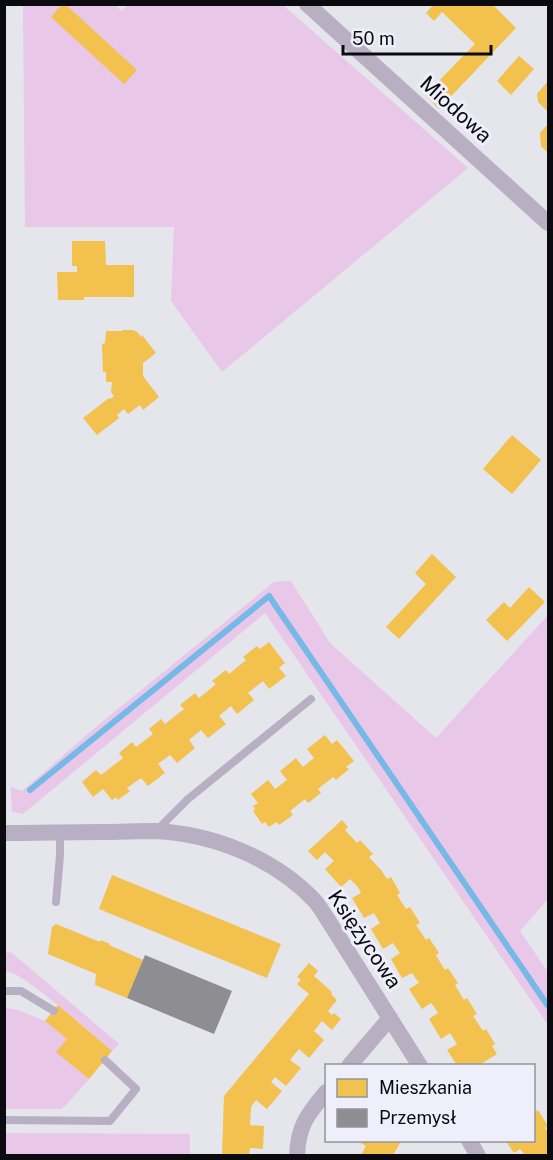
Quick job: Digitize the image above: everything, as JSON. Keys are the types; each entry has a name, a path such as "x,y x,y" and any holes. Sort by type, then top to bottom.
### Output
{"street":[{"name":"Miodowa","path":"307,4 549,223"},
{"name":"Księżycowa","path":"4,833 156,831 212,840 240,850 269,865 315,902 419,1064"},
{"path":"350,1064 390,1018"},
{"path":"297,1155 299,1133 308,1114 325,1094"},
{"path":"470,1142 478,1155"}],"lane":[{"path":"156,831 188,799 311,699"},
{"path":"56,902 60,832"},
{"path":"4,991 21,991 54,1011"},
{"path":"4,1120 110,1121 136,1089 105,1060"}],"shaded area":[{"path":"128,4 283,5 468,168 222,372 171,301 174,227 25,227 23,5 115,5 122,11"},
{"path":"291,581 330,643 436,738 548,615 548,899 520,931 548,972 548,1025 265,613 23,814 12,812 11,787 22,791 97,726 274,582"},
{"path":"8,952 119,1044 112,1051 42,993 14,974 5,971 4,956"},
{"path":"7,1008 45,1021 67,1039 57,1052 89,1079 61,1109 5,1109 4,1010"},
{"path":"5,1133 190,1134 190,1155 5,1155"}],"building: Mieszkania":[{"path":"62,4 65,4 137,70 124,84 51,17"},
{"path":"434,4 492,4 516,28 439,109 425,95 475,44 442,12 434,21 426,13"},
{"path":"519,56 534,69 511,95 497,81"},
{"path":"548,81 548,112 538,102 537,94"},
{"path":"548,124 548,153 541,146 540,133"},
{"path":"72,241 105,241 106,265 134,265 134,297 84,297 84,300 58,300 57,272 77,272 77,266 72,266"},
{"path":"133,330 140,337 142,335 156,353 143,363 143,376 159,397 143,410 140,405 128,414 124,409 117,415 119,418 97,435 83,418 114,396 111,392 112,382 106,382 106,372 103,372 102,344 105,343 106,331"},
{"path":"512,435 541,460 512,494 483,469"},
{"path":"432,554 456,577 399,639 386,627 426,584 415,573"},
{"path":"529,587 545,602 507,641 486,620 504,602 510,608"},
{"path":"269,642 285,663 279,668 286,676 269,689 263,681 248,693 254,700 237,714 231,706 219,716 226,724 208,738 201,730 189,740 195,748 177,763 170,755 158,764 165,773 148,786 141,778 127,788 130,791 118,800 116,797 112,800 103,789 93,797 82,782 96,770 101,775 123,758 119,753 132,742 136,747 153,734 149,729 161,719 165,724 184,709 180,705 195,693 199,698 216,684 212,681 226,670 229,674 246,660 243,657 257,646 260,649"},
{"path":"325,735 332,744 337,740 354,761 346,767 349,769 336,780 333,777 318,789 321,793 308,803 305,799 290,811 293,815 279,825 276,822 269,827 265,822 262,824 253,811 255,809 253,806 258,803 251,794 268,780 275,789 287,780 280,771 296,758 303,767 314,758 307,749"},
{"path":"342,820 348,827 345,830 357,843 360,840 373,854 369,857 387,879 391,877 400,893 397,895 406,909 410,907 420,923 416,925 439,953 436,955 445,970 448,968 458,983 455,985 464,1000 467,998 477,1014 473,1016 483,1031 486,1029 495,1044 492,1046 497,1054 481,1064 456,1064 447,1050 457,1044 450,1033 441,1039 429,1019 438,1013 435,1008 431,1003 422,1009 409,989 419,983 412,973 402,978 391,959 400,953 393,943 383,949 371,929 380,923 374,913 364,918 352,898 361,893 358,887 350,879 341,887 325,869 334,861 325,852 317,860 308,851"},
{"path":"112,875 281,944 267,978 99,909"},
{"path":"56,924 100,942 101,940 143,960 127,998 95,985 96,974 48,954 52,927"},
{"path":"309,963 318,971 314,976 332,992 331,994 337,1000 328,1011 341,1019 332,1030 322,1021 314,1031 324,1040 309,1058 299,1049 290,1060 301,1068 286,1086 275,1077 271,1082 282,1091 267,1109 256,1100 251,1107 250,1125 264,1126 263,1149 250,1148 249,1155 222,1155 224,1096 309,994 297,984 301,980 297,977"},
{"path":"58,1005 112,1051 89,1079 56,1052 67,1039 45,1021"},
{"path":"538,1110 548,1126 545,1128 548,1132 548,1155 525,1155 520,1149 514,1153 506,1142 535,1142 535,1112"},
{"path":"359,1142 401,1142 393,1155 361,1155 366,1146"}],"building: Przemysł":[{"path":"145,955 232,991 214,1034 127,998"}],"waterway":[{"path":"30,790 269,596 548,1006"}]}
